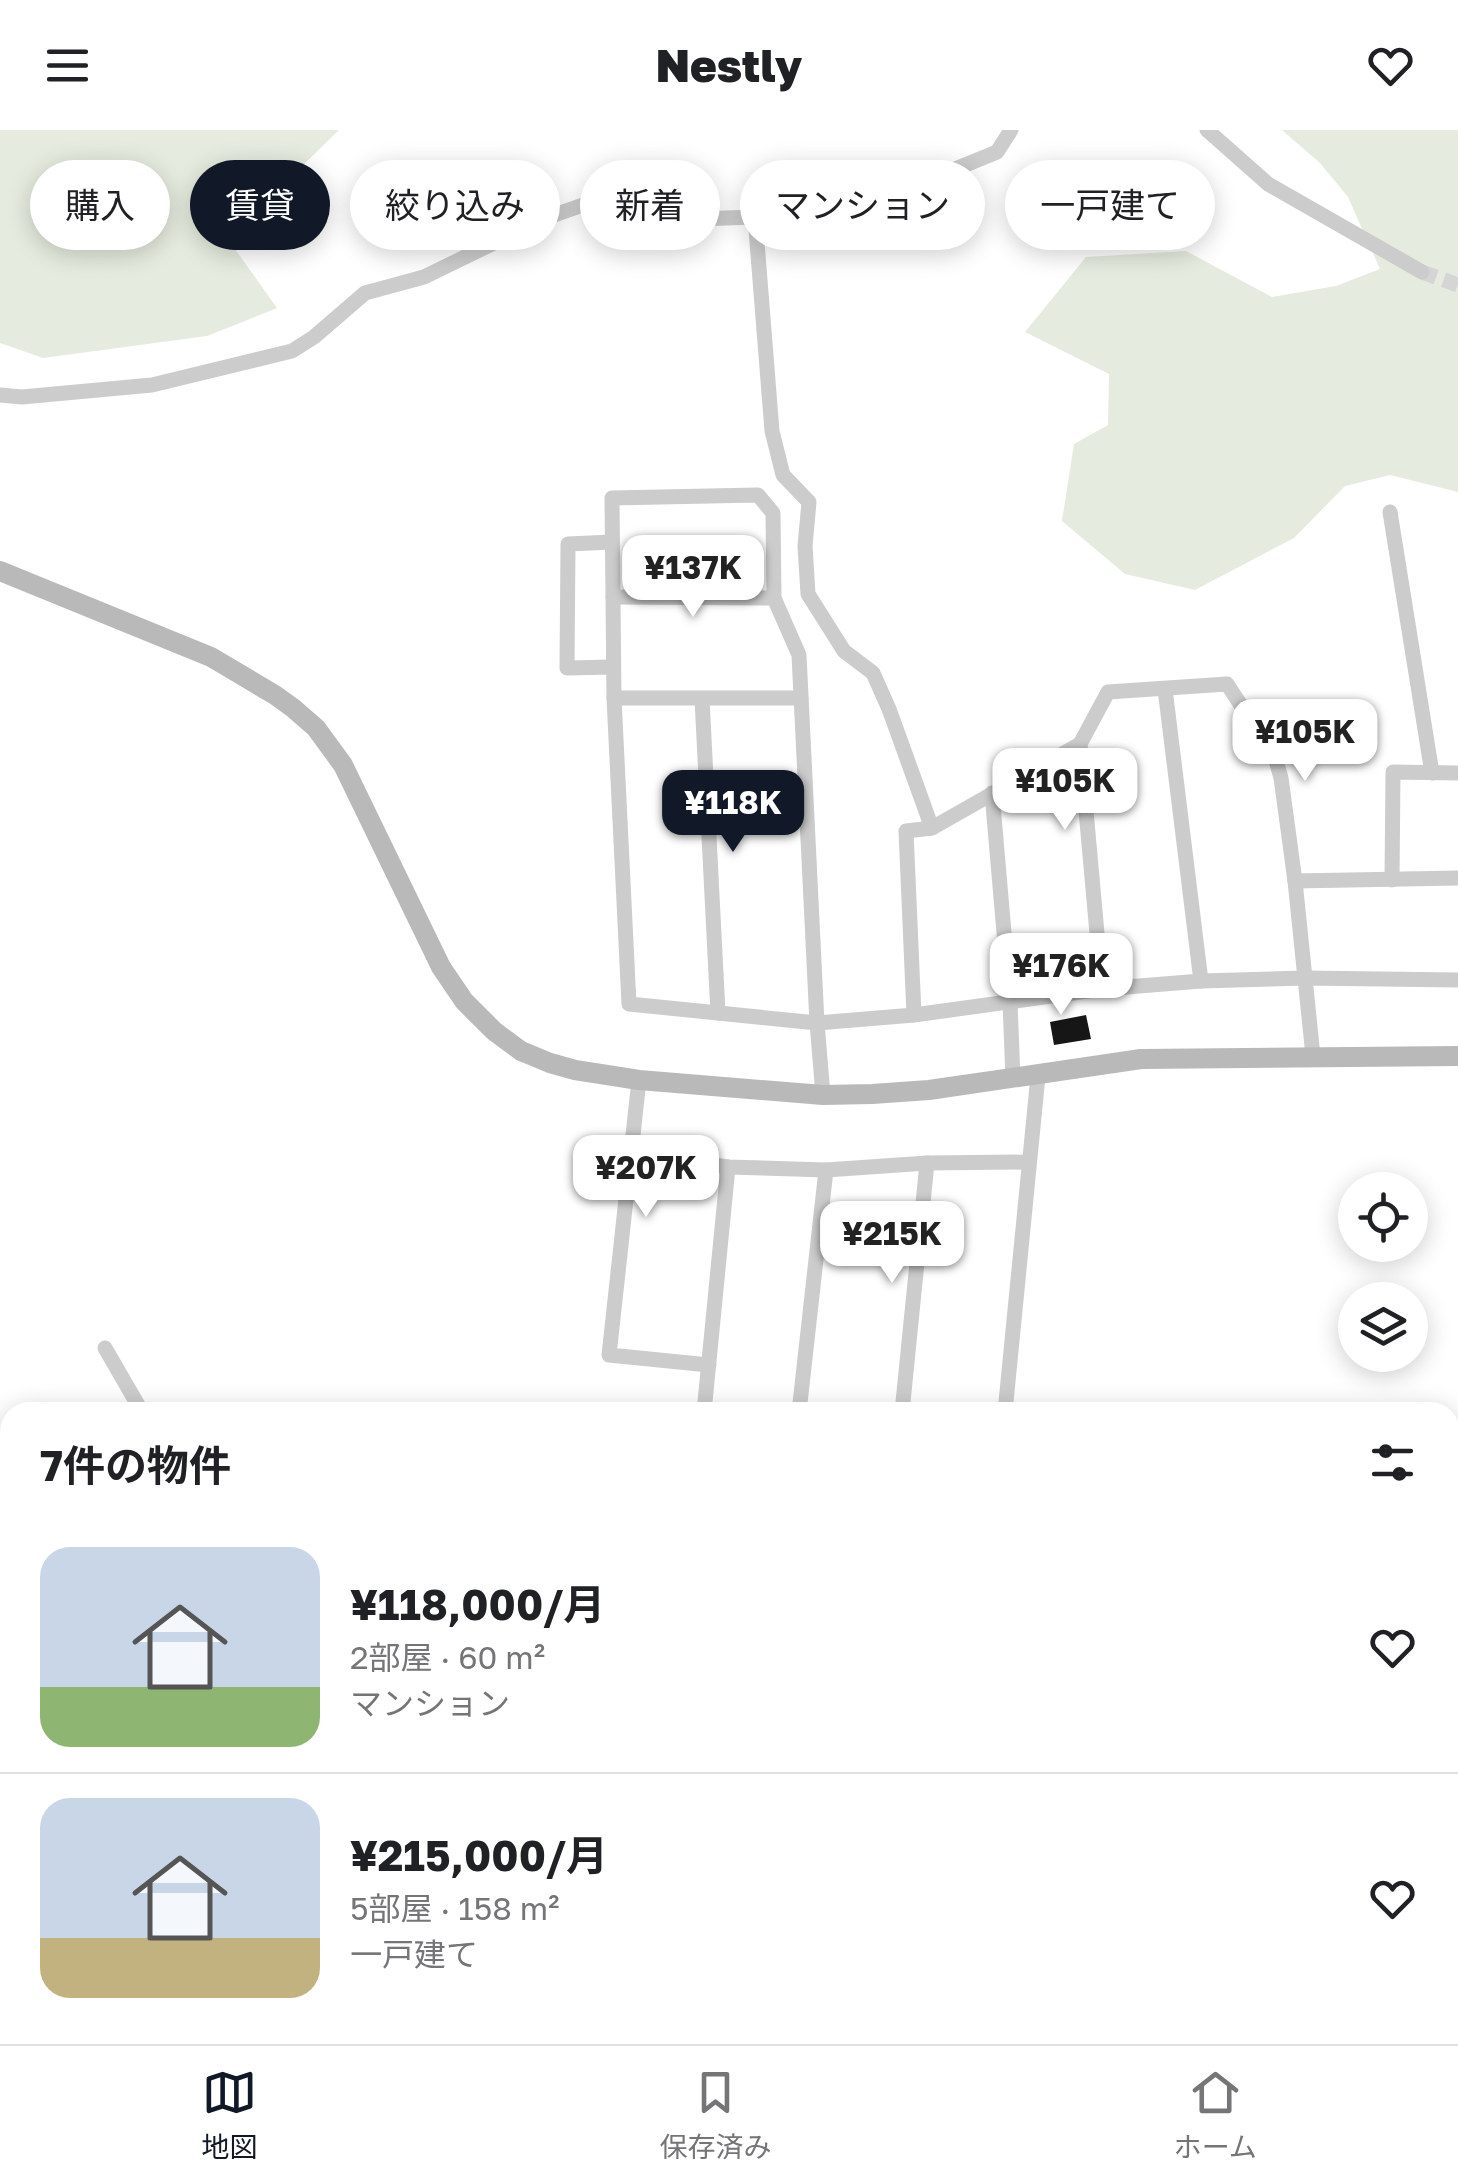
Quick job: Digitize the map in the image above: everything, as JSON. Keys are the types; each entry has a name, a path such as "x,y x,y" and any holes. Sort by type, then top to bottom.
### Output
{"street":[{"path":"977,160 997,152 1011,130"},
{"path":"1207,130 1268,184 1422,272"},
{"path":"0,395 22,397 152,385 292,351 365,292 424,278 544,219 614,194 635,192 697,219 740,218"},
{"path":"758,250 772,430 784,476 809,502 808,594 844,651 873,673 932,828"},
{"path":"822,1095 817,1023 799,655 774,598 772,513 758,495 612,498 614,698 629,1004 817,1023 1201,980 1458,980"},
{"path":"1390,512 1432,772"},
{"path":"612,542 568,544 568,668 614,667"},
{"path":"0,571 211,657 294,708 316,728 343,765 441,967 464,1001 494,1031 520,1050 550,1064 639,1080 822,1095 929,1090 1141,1059 1458,1056"},
{"path":"613,597 774,598"},
{"path":"914,1015 906,831 932,828 1080,744 1108,692 1228,684 1275,757 1281,778 1313,1056"},
{"path":"1166,689 1201,980"},
{"path":"614,698 801,698"},
{"path":"702,699 718,1013"},
{"path":"1080,744 1102,989"},
{"path":"1392,880 1393,772 1458,773"},
{"path":"992,793 1010,1002 1012,1079"},
{"path":"1295,881 1458,878"},
{"path":"1006,1402 1038,1076"},
{"path":"639,1080 609,1354 709,1365"},
{"path":"630,1153 728,1167 826,1170 1029,1162"},
{"path":"903,1402 928,1163"},
{"path":"705,1402 728,1167"},
{"path":"800,1402 826,1170"},
{"path":"105,1348 136,1402"}],"shaded area":[{"path":"0,130 339,130 308,160 190,160 190,250 236,250 277,308 207,336 43,358 0,343"},
{"path":"1282,130 1458,130 1458,492 1390,475 1345,486 1294,538 1195,590 1125,574 1062,521 1074,444 1108,425 1109,374 1025,332 1086,257 1186,251 1272,297 1336,286 1380,269 1348,197 1320,163"}],"building":[{"path":"1086,1015 1091,1039 1054,1045 1050,1022"}],"tunnel":[{"path":"1422,272 1458,285"}]}
